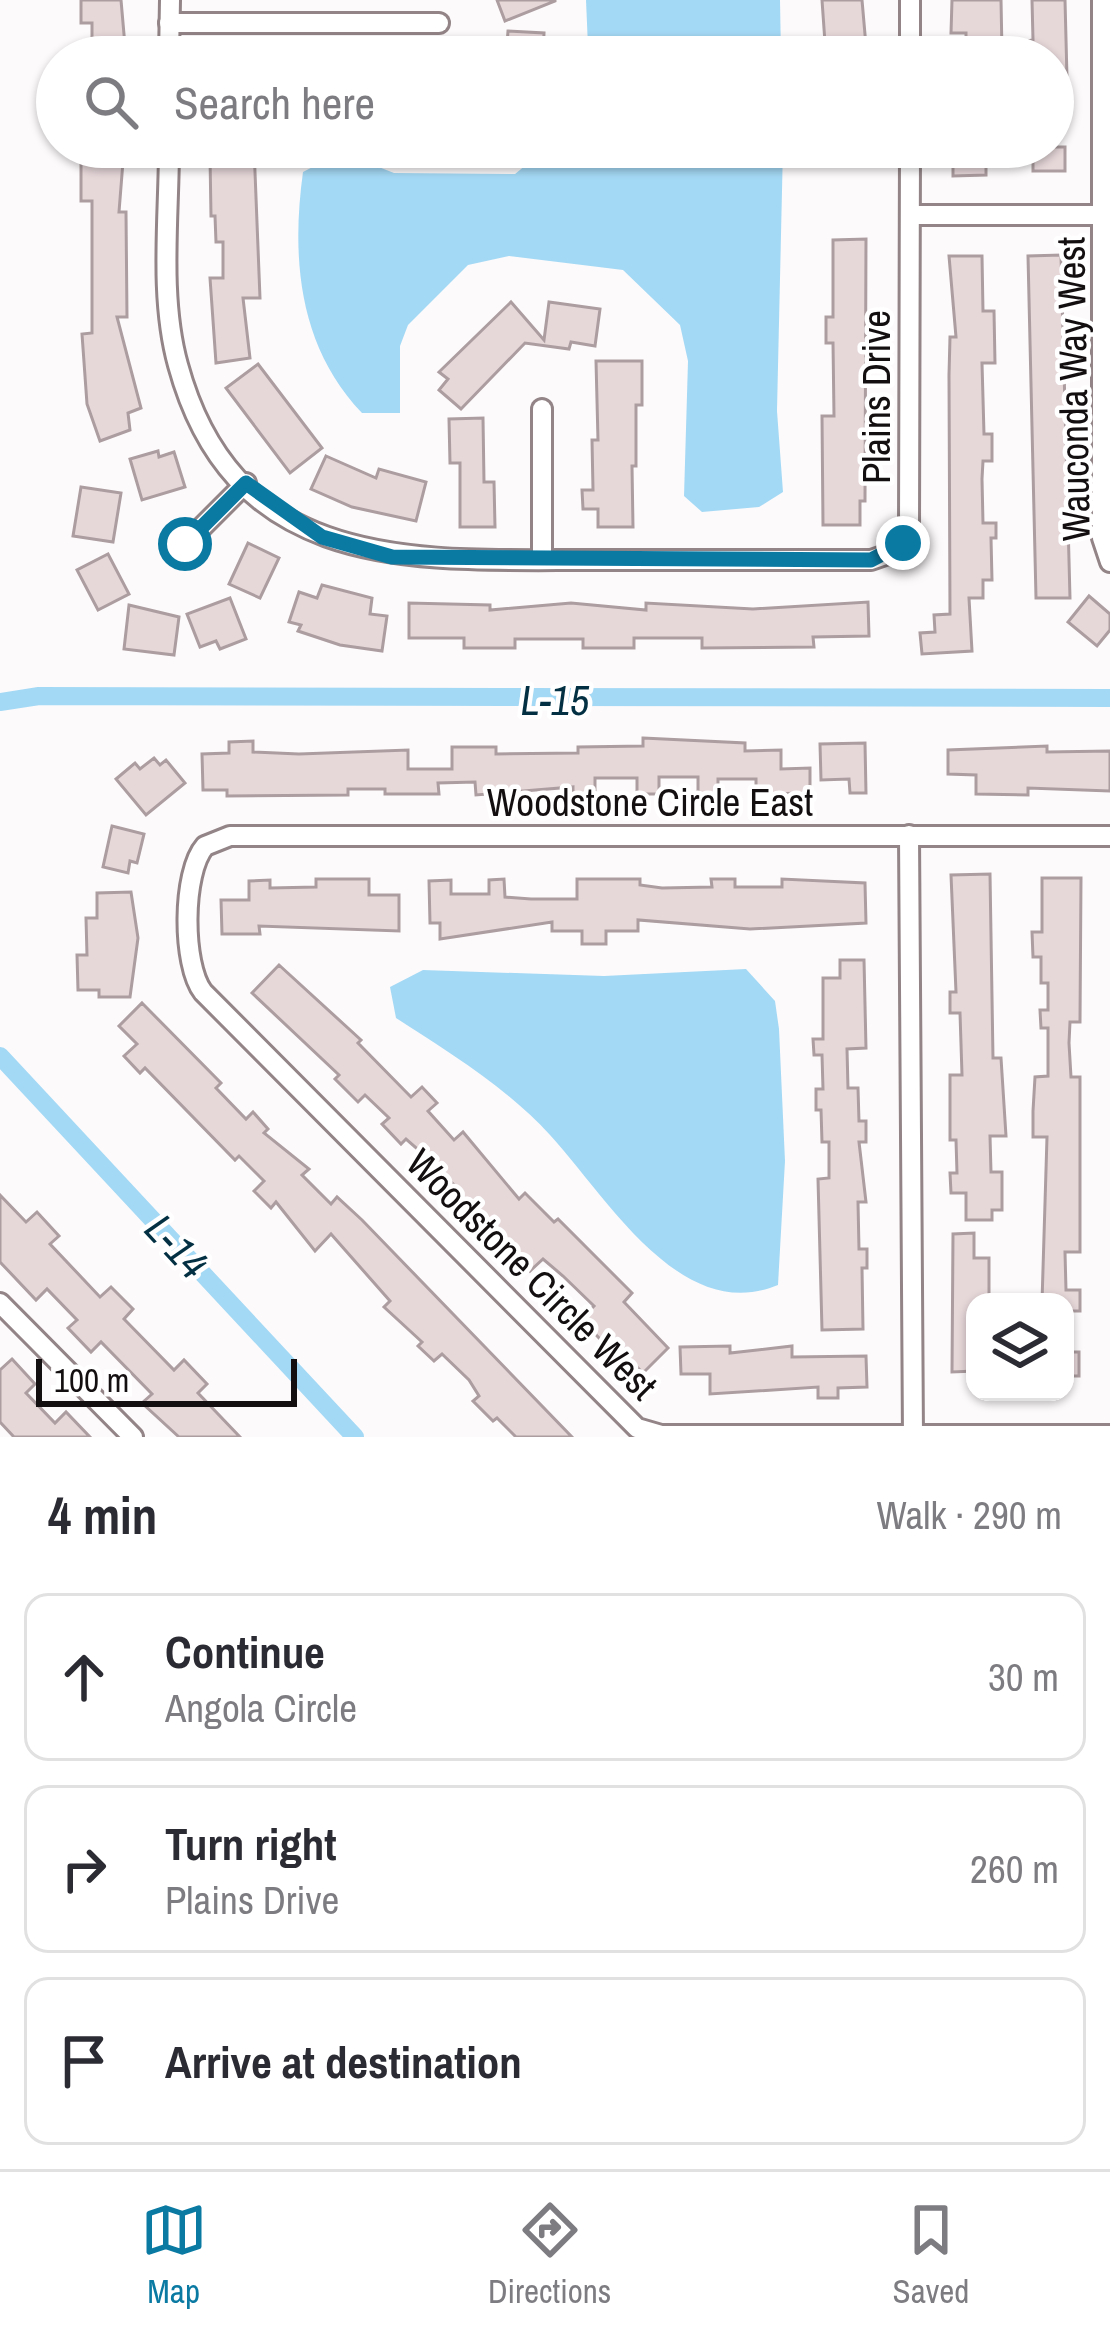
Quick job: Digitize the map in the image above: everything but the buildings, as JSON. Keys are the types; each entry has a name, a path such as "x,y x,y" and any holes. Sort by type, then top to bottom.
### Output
{"street":[{"path":"170,0 170,36"},
{"path":"910,0 910,36"},
{"name":"Wauconda Way West","path":"1102,0 1106,214 1102,538 1110,562"},
{"path":"170,23 440,23"},
{"name":"Plains Drive","path":"170,168 169,306 178,367 207,434 246,483 290,519 357,549 417,560 871,560 894,552 909,531 910,168"},
{"path":"910,214 1106,214"},
{"path":"542,409 542,560"},
{"path":"185,544 246,483"},
{"path":"909,835 912,1436"},
{"name":"Woodstone Circle East","path":"198,986 191,970 190,880 196,856 230,836 1110,836"},
{"name":"Woodstone Circle West","path":"198,986 637,1427 661,1435 1110,1435"},
{"path":"0,1304 134,1437"}],"water":[{"path":"586,0 780,0 781,36 588,36"},
{"path":"311,168 381,168 394,173 515,174 522,168 783,168 777,411 783,492 759,507 702,512 684,496 688,361 680,325 623,270 509,256 468,265 408,325 400,346 400,413 362,413 325,360 304,300 298,237 303,172"},
{"path":"746,969 775,1001 785,1161 778,1285 743,1293 709,1287 678,1272 649,1248 533,1118 477,1072 396,1018 390,987 423,970 604,976"}],"waterway":[{"name":"L-15","path":"0,702 39,696 1110,698"},
{"name":"L-14","path":"0,1056 355,1437"}],"route":[{"path":"185,544 246,483 290,519 322,537 417,560 871,560 883,558 903,543"}]}
